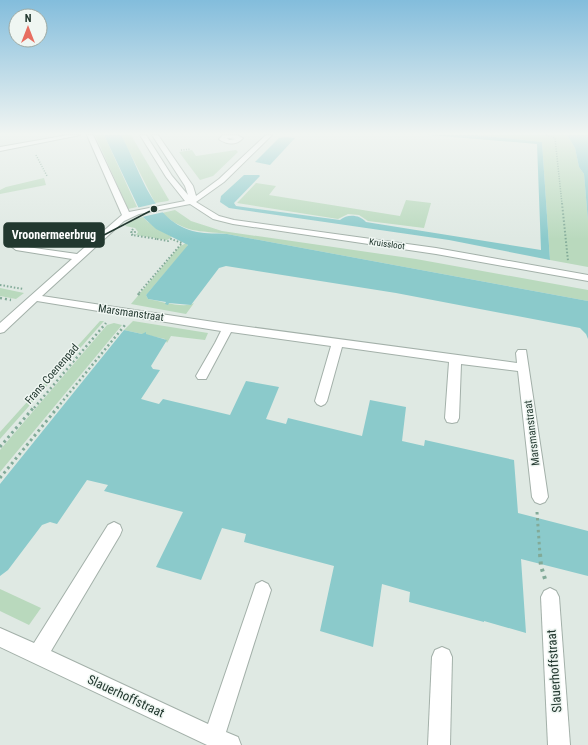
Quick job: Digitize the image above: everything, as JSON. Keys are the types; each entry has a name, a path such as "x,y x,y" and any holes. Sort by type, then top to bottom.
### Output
{"street":[{"path":"106,170 127,216"},
{"name":"Kruissloot","path":"165,170 177,189 198,208 210,216 227,221 436,251 588,278"},
{"path":"178,170 192,191 192,201"},
{"path":"0,329 78,257 113,226 127,216 192,201 215,184 229,170"},
{"path":"16,247 78,257"},
{"name":"Marsmanstraat","path":"35,298 116,311 136,312 226,328 524,368"},
{"path":"202,376 221,343 226,328"},
{"path":"321,401 338,343"},
{"name":"Marsmanstraat","path":"522,353 540,497"},
{"path":"452,418 455,359"},
{"path":"38,655 114,530"},
{"name":"Slauerhoffstraat","path":"0,637 222,741 262,590"},
{"name":"Slauerhoffstraat","path":"550,596 559,745"},
{"path":"439,745 442,657"}],"path":[{"path":"44,170 47,176"},
{"path":"558,170 568,268"},
{"path":"113,226 133,229 130,232 135,232 132,235 157,240 168,241 171,239 182,243 138,295"},
{"name":"Frans Coenenpad","path":"0,447 116,311"},
{"path":"0,478 136,312"},
{"path":"537,514 541,566"}],"green space":[{"path":"111,170 120,170 137,207 128,209"},
{"path":"138,170 151,170 169,200 155,203"},
{"path":"192,170 219,170 213,176 200,180"},
{"path":"544,170 581,170 584,174 588,221 588,267 550,260"},
{"path":"44,178 46,185 0,194 0,190 6,187"},
{"path":"256,183 276,186 269,195 400,216 406,200 431,203 424,228 368,221 359,215 348,214 338,219 237,203"},
{"path":"175,210 191,221 222,231 416,259 588,290 588,301 227,234 193,230 178,225 162,213"},
{"path":"143,217 148,222 172,237 167,240 136,235 138,232 135,228 125,226 133,219"},
{"path":"186,243 188,246 146,295 148,299 172,304 190,305 194,303 186,314 131,304 179,247"},
{"path":"0,288 24,293 16,299 0,296"},
{"path":"100,321 104,321 0,439 0,432"},
{"path":"133,321 208,333 205,340 171,336 167,343 165,339 124,330"},
{"path":"114,323 122,325 0,472 0,450 107,325"},
{"path":"0,589 41,608 29,625 0,611"}],"water":[{"path":"121,170 137,170 149,192 168,218 181,227 197,232 227,234 588,301 588,339 586,334 580,328 396,293 226,266 219,268 191,305 169,303 168,305 165,304 166,302 148,299 146,295 188,245 156,229 143,217"},
{"path":"538,170 544,170 550,260 449,240 229,208 220,202 221,196 244,175 259,175 260,176 234,203 236,206 340,220 349,216 357,216 366,222 541,250"},
{"path":"581,170 588,170 588,221 584,174"},
{"path":"124,330 142,334 146,332 146,334 167,340 151,366 153,369 160,370 141,399 159,404 163,399 230,415 246,381 279,387 266,419 286,424 288,418 362,436 370,400 406,407 402,441 424,446 425,440 514,460 518,513 588,531 588,576 521,559 526,633 409,602 410,592 382,584 373,647 320,631 334,566 244,542 246,534 222,528 201,580 156,567 183,512 104,491 108,485 87,480 57,524 50,522 42,525 8,570 0,576 0,484"}],"pier":[{"path":"158,203 164,212 142,217 136,208"}],"place":[{"name":"Vroonermeerbrug","path":"154,209"}]}
